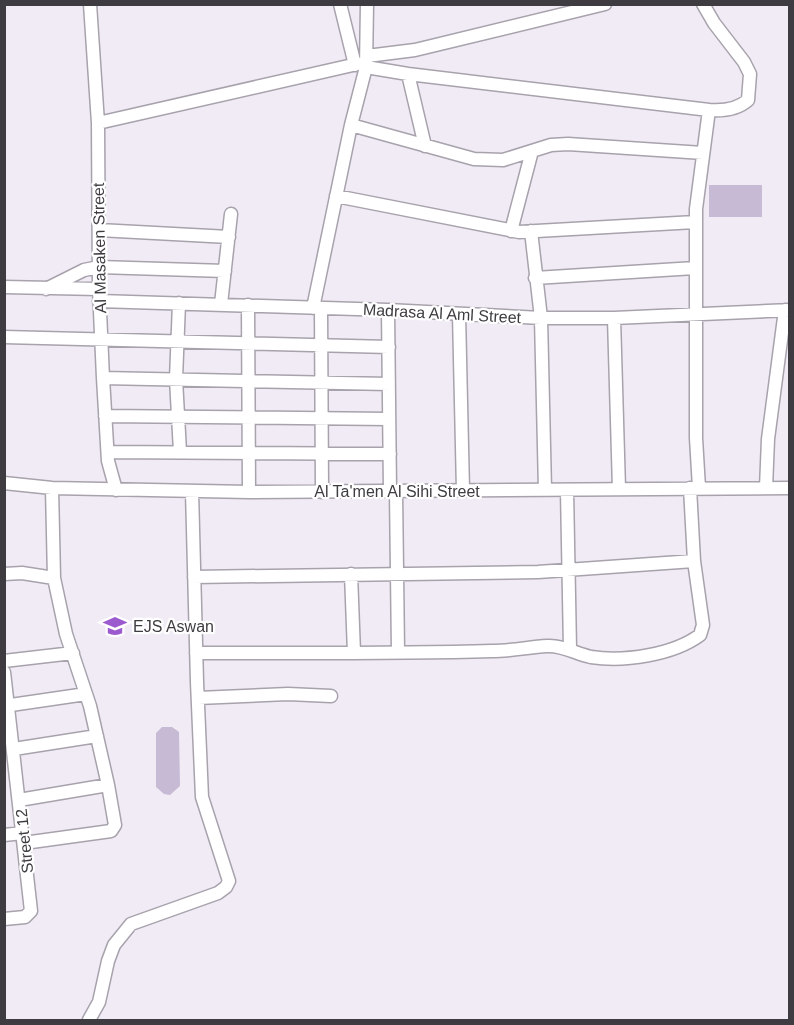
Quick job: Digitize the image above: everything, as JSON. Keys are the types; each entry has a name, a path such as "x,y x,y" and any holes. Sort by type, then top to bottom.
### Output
{"street":[{"name":"Al Masaken Street","path":"90,4 98,123 99,295 105,416 110,471 116,490"},
{"path":"340,4 363,62"},
{"path":"322,492 321,345 317,308 336,196 363,62 367,4"},
{"path":"98,123 605,4"},
{"path":"363,62 408,74 709,110 722,111 736,108 748,99 750,74 744,62 702,4"},
{"path":"408,74 425,146"},
{"path":"196,653 496,651 549,646 570,649 590,657 622,657 659,653 687,645 700,635 703,625 694,561 695,222 709,110"},
{"path":"351,125 474,159 503,160 551,145 568,144 703,153"},
{"path":"511,231 532,151"},
{"path":"336,196 511,231 695,222"},
{"path":"221,304 231,214"},
{"path":"99,230 229,237"},
{"path":"531,231 541,318 545,490"},
{"path":"46,290 84,270 99,267 225,271"},
{"path":"536,278 695,268"},
{"name":"Madrasa Al Aml Street","path":"4,287 179,303 541,318 614,318 787,310"},
{"path":"179,303 176,379 180,452"},
{"path":"249,305 249,492"},
{"path":"388,310 390,454 398,573 398,652"},
{"path":"766,488 768,438 787,310"},
{"path":"459,314 463,491"},
{"path":"614,318 620,489"},
{"path":"4,337 389,346"},
{"path":"103,378 389,384"},
{"path":"105,416 390,419"},
{"path":"108,452 390,454"},
{"name":"Al Ta'men Al Sihi Street","path":"4,483 52,488 249,492 789,488"},
{"path":"4,835 23,838 111,831 115,825 97,736 54,578 52,488"},
{"path":"567,490 570,649"},
{"path":"89,1020 99,1002 114,945 131,924 218,893 226,887 229,881 204,805 196,653 192,491"},
{"path":"194,577 570,571 694,561"},
{"path":"4,574 22,573 54,578"},
{"path":"351,574 354,653"},
{"path":"4,661 73,653"},
{"name":"Street 12","path":"4,672 6,706 18,786 31,911 25,917 4,919"},
{"path":"6,706 86,694"},
{"path":"198,698 288,694 332,696"},
{"path":"10,741 97,736"},
{"path":"19,800 108,785"},
{"path":"4,787 18,786"}],"shaded area":[{"path":"709,185 762,185 762,217 709,217"},
{"path":"162,727 172,727 179,732 180,786 170,795 164,794 156,787 156,733"}],"place":[{"name":"EJS Aswan","path":"115,626"}]}
